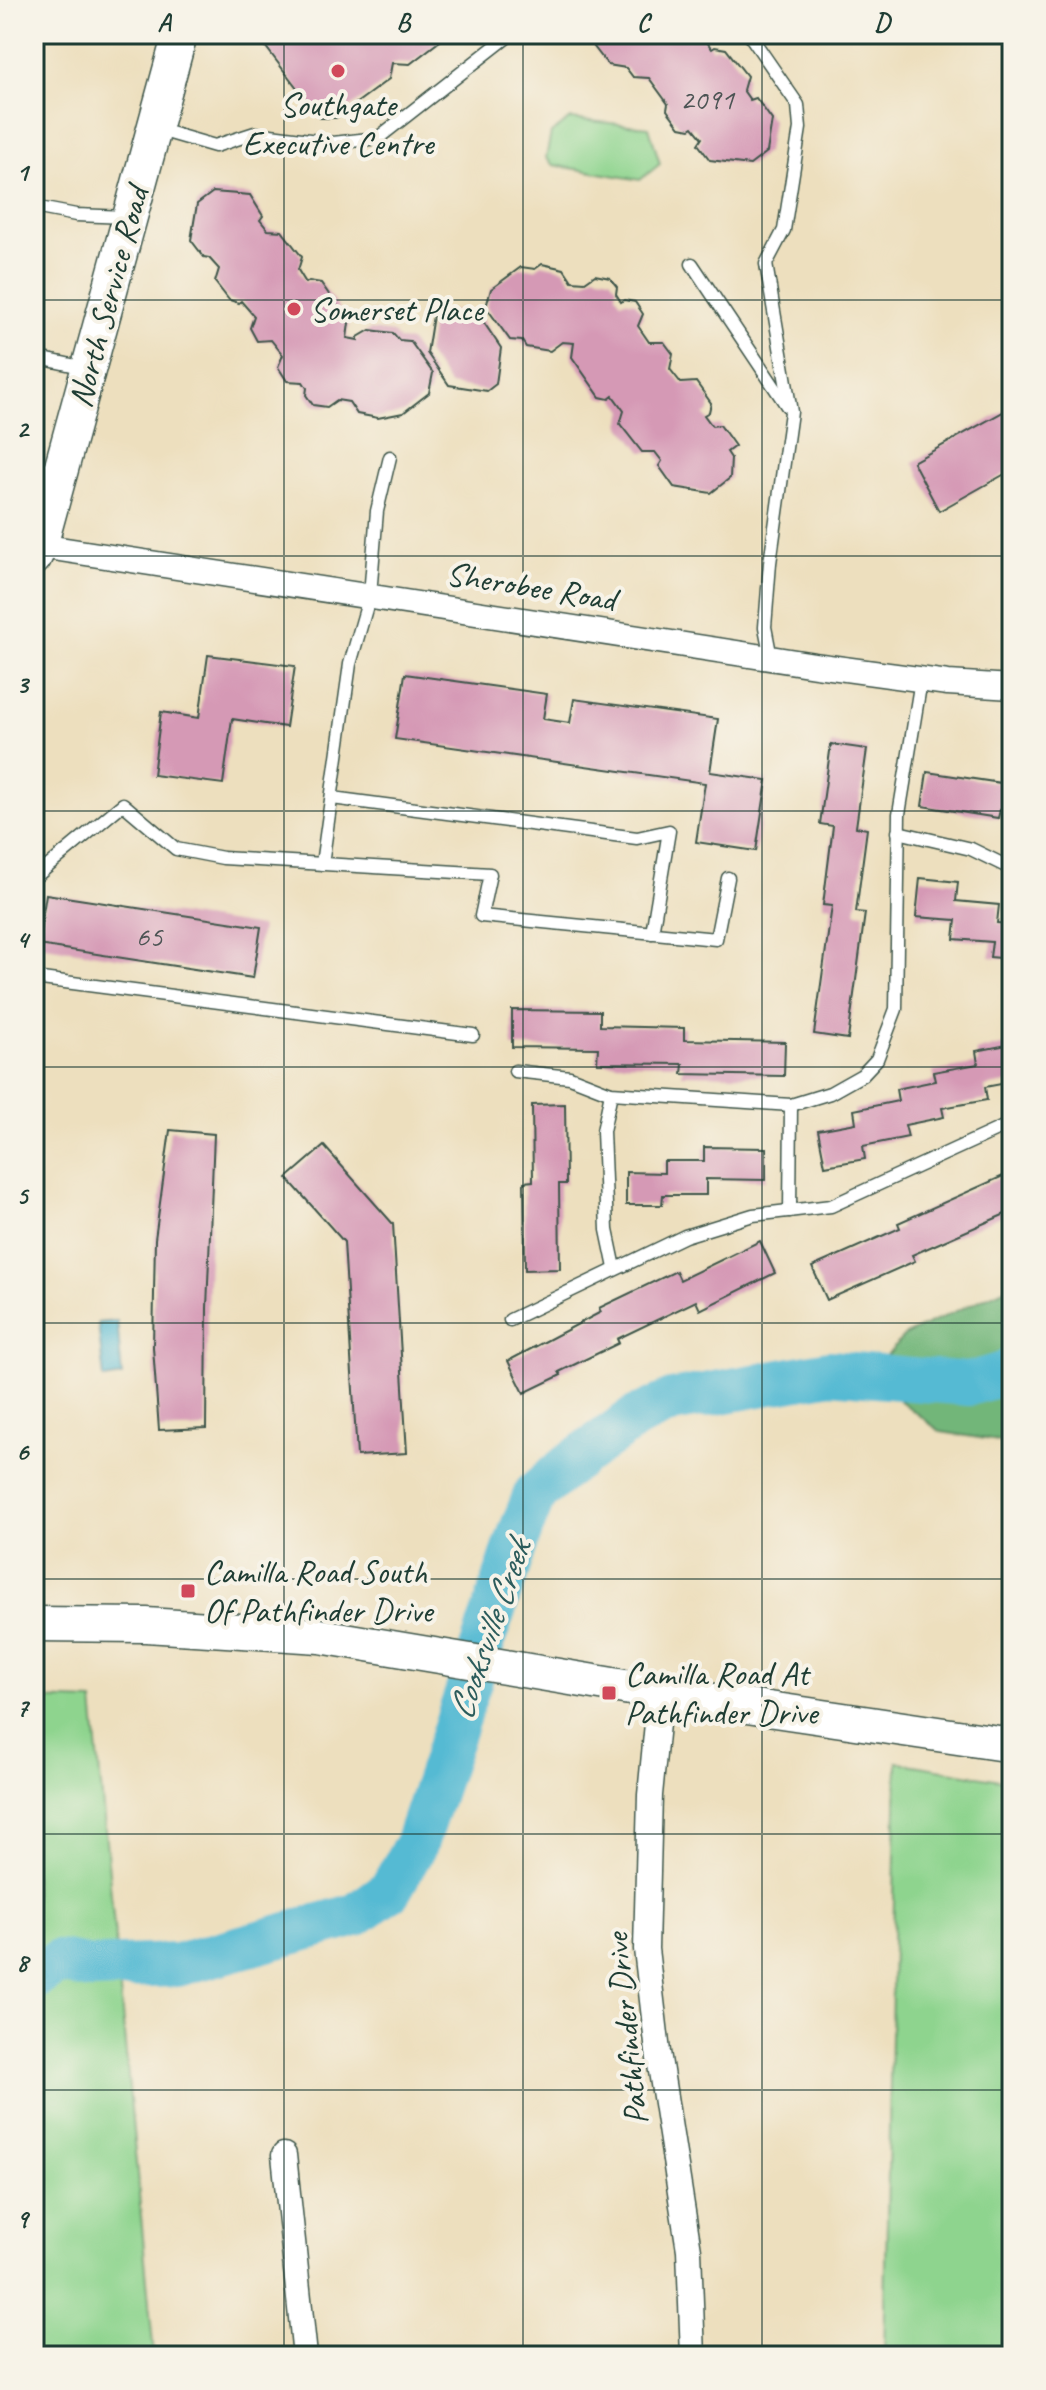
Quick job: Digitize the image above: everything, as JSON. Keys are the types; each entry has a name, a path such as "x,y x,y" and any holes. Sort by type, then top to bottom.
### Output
{"street":[{"name":"North Service Road","path":"37,552 180,34"},
{"name":"Sherobee Road","path":"37,552 370,595 921,680 1012,687"},
{"path":"34,1624 146,1625 320,1636 660,1693 1012,1745"},
{"name":"Pathfinder Drive","path":"660,1693 650,1795 646,1949 658,2052 689,2250 693,2356"},
{"path":"284,2155 305,2356"}],"lane":[{"path":"154,128 215,146 255,133 333,143 378,138 511,34"},
{"path":"749,34 798,105 800,128 784,230 766,264 791,412 766,614 765,627 771,658"},
{"path":"34,207 76,215 129,217"},
{"path":"692,264 791,412"},
{"path":"34,357 89,369"},
{"path":"322,864 350,664 370,595 377,511 390,457"},
{"path":"515,1071 570,1077 611,1093 791,1105 841,1087 862,1075 877,1059 896,1009 898,832 921,680"},
{"path":"332,798 637,838 669,831 652,933"},
{"path":"34,878 123,804 176,849 223,858 490,874 481,916 716,939 728,878"},
{"path":"898,832 971,849 1012,869"},
{"path":"34,978 473,1035"},
{"path":"611,1093 603,1131 607,1230 615,1268"},
{"path":"790,1211 791,1105"},
{"path":"510,1320 685,1236 753,1215 831,1206 1012,1123"}],"green space":[{"path":"570,119 649,127 660,164 640,180 553,165 546,158 551,133"},
{"path":"1012,1285 1012,1443 941,1432 868,1376 905,1335"},
{"path":"34,1699 93,1701 154,2356 34,2356"},
{"path":"897,1762 1012,1782 1012,2356 884,2356"}],"water":[{"path":"117,1321 122,1376 104,1379 98,1323"}],"building":[{"name":"Southgate Executive Centre","path":"256,34 449,34 410,64 392,63 389,79 336,118 320,118"},
{"path":"584,34 701,34 712,49 726,49 747,76 743,90 750,100 756,98 772,120 767,152 750,165 710,160 698,144 702,138 693,127 680,127 649,78 633,77 626,68 608,65"},
{"name":"Somerset Place","path":"213,192 250,195 263,216 260,220 268,230 282,231 302,257 298,270 306,283 321,283 349,323 347,338 358,340 370,330 393,333 399,340 410,341 433,373 429,393 403,413 378,418 357,414 349,402 337,400 327,407 313,405 306,395 307,388 303,382 287,381 278,367 283,355 271,340 257,341 250,328 254,316 241,301 229,300 215,282 219,269 204,257 191,240 197,204"},
{"path":"542,264 564,269 572,281 585,282 595,275 610,278 617,287 616,294 621,302 635,302 643,314 638,326 649,342 664,342 673,354 670,369 681,383 696,382 711,403 709,412 704,415 712,426 720,425 735,446 727,452 731,458 730,478 711,493 674,487 659,466 662,461 655,452 642,452 620,424 624,411 613,396 609,399 600,397 572,357 574,343 562,342 550,351 526,347 522,341 510,340 486,307 491,289 521,267 535,269"},
{"path":"434,309 478,314 501,348 496,384 487,391 449,385 427,353"},
{"path":"1012,407 1012,470 939,511 913,462"},
{"path":"208,655 295,666 286,727 232,719 223,784 153,775 161,712 199,718"},
{"path":"405,674 547,694 543,719 570,723 574,699 718,719 710,772 767,780 756,851 696,842 705,783 395,739"},
{"path":"831,744 867,749 856,827 867,829 856,912 865,913 848,1039 814,1034 832,906 823,905 833,826 820,824"},
{"path":"927,772 1001,783 1002,776 1012,778 1012,812 1000,810 998,818 922,806"},
{"path":"920,878 958,882 956,901 999,905 997,923 1012,924 1012,959 990,957 992,942 954,939 956,920 916,917"},
{"path":"46,894 261,927 253,978 38,945"},
{"path":"512,1010 600,1011 600,1026 684,1028 684,1040 785,1042 784,1076 682,1074 683,1064 597,1063 598,1048 512,1047"},
{"path":"1012,1044 1012,1082 985,1087 987,1100 942,1108 944,1117 905,1125 908,1137 863,1146 865,1159 825,1166 818,1130 856,1123 854,1110 898,1101 896,1089 935,1081 933,1072 978,1064 976,1051"},
{"path":"565,1104 566,1184 559,1184 560,1269 525,1270 524,1182 533,1181 532,1105"},
{"path":"170,1130 214,1134 206,1428 159,1430 153,1347 155,1239"},
{"path":"324,1146 393,1224 407,1453 357,1456 344,1242 287,1178"},
{"path":"704,1147 766,1148 766,1180 706,1179 706,1195 663,1195 662,1205 626,1205 626,1172 664,1173 664,1161 704,1161"},
{"path":"1012,1172 1012,1211 912,1255 915,1261 827,1300 812,1267 900,1228 898,1223"},
{"path":"760,1241 775,1273 700,1310 696,1301 617,1339 619,1343 524,1393 508,1361 601,1312 599,1308 676,1271 680,1280"}],"waterway":[{"name":"Cooksville Creek","path":"34,1978 58,1962 92,1968 177,1965 356,1915 390,1890 416,1844 535,1494 570,1464 635,1418 672,1401 830,1372 969,1384 1012,1369"}],"place":[{"name":"Southgate Executive Centre","path":"338,71"},
{"name":"Somerset Place","path":"294,309"},
{"name":"Camilla Road South Of Pathfinder Drive","path":"188,1591"},
{"name":"Camilla Road At Pathfinder Drive","path":"609,1693"}]}
